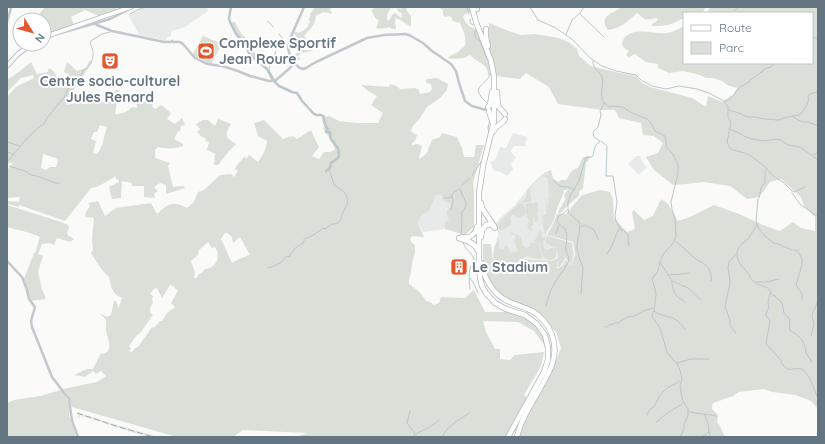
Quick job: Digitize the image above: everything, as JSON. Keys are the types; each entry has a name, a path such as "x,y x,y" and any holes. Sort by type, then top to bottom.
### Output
{"highway":[{"path":"474,8 469,17 474,20 482,37"},
{"path":"474,8 476,22 494,69 495,119 482,182 480,203 481,264 485,277 495,292 506,300 532,311 541,318 550,330 554,342 555,356 552,365 525,415 516,437"},
{"path":"474,8 478,23 491,55"},
{"path":"486,29 486,38 494,69 498,104 505,116 503,122 495,128 489,150"},
{"path":"489,142 492,122 487,109 490,104 493,88 494,69"},
{"path":"494,69 494,117 481,180 476,230 469,237 459,237 476,246 479,275 483,288 492,300 502,307 525,315 534,320 543,331 548,345 546,367 508,437"},
{"path":"481,264 483,228 489,224 495,228 482,207 482,182"},
{"path":"479,207 479,275"}],"main road":[{"path":"112,14 126,11 133,7"},
{"path":"52,36 133,7"},
{"path":"7,66 17,55 22,52"}],"street":[{"path":"304,7 288,47 290,57 294,64 300,68 305,69 317,61 368,38 380,35 406,34 423,43 452,65 456,71 464,100 470,106 480,109 487,109"},
{"path":"7,22 11,8"},
{"path":"52,36 114,17 126,11"},
{"path":"96,23 99,26 112,31 164,42 180,42 199,60 208,65 222,66 252,77 269,81 274,80 294,64"},
{"path":"7,261 25,282 29,299 35,307 32,327 52,377 70,400 72,421 78,437"}],"shaded area":[{"path":"147,7 207,7 208,9 207,12 185,27 172,31 171,36 166,38 167,41 139,35 129,14"},
{"path":"513,133 527,137 525,146 514,146 510,151 516,158 511,163 513,169 507,176 501,172 494,171 490,162 495,160 500,147 506,148"},
{"path":"637,156 640,156 643,163 647,167 639,175 628,164"},
{"path":"551,170 556,184 564,191 554,220 546,235 572,243 574,254 572,264 570,265 565,259 559,268 557,267 557,257 552,261 525,258 519,260 520,268 493,260 494,248 498,236 495,225 500,218 515,205 536,180 544,173"},
{"path":"436,194 441,195 444,200 451,204 446,213 449,220 445,221 445,229 423,232 418,223 421,217 429,211"},
{"path":"78,412 159,437 147,437 81,416 80,418 77,417"}],"green space":[{"path":"45,7 116,7 117,11 101,17 85,10 71,17 74,25 52,33 52,12 41,12"},
{"path":"315,7 328,7 331,9 330,11 332,13 323,12 316,16 311,29 304,36 314,48 311,51 302,52 297,57 300,57 298,61 292,57 301,50 308,51 311,47 301,40 297,40 294,32 298,33 305,30 304,28 305,29 309,25 306,23 309,24 310,21 308,19 310,18 310,14"},
{"path":"376,7 393,8 391,8 387,14 387,19 389,21 395,13 402,18 402,14 397,10 398,7 400,9 402,7 409,7 406,9 412,16 411,26 395,18 396,29 389,27 382,29 376,28 379,20 376,19 372,10"},
{"path":"470,7 471,10 469,13 465,14 463,17 468,25 477,29 482,42 489,28 489,23 521,35 535,34 559,38 570,43 577,49 579,56 591,66 636,76 642,83 650,87 692,98 706,107 708,96 722,102 734,94 737,88 729,86 722,81 713,78 706,78 683,71 669,73 658,68 658,64 646,62 635,54 629,57 626,55 629,51 623,47 622,44 625,37 630,33 635,32 667,33 683,26 683,64 813,64 813,12 708,11 710,7 818,7 818,409 809,400 795,395 773,392 764,389 739,392 733,396 713,403 712,409 718,415 717,423 719,424 725,437 519,437 527,414 557,359 561,348 556,332 548,323 531,309 517,304 497,291 491,284 483,265 483,244 491,244 493,260 520,268 519,260 525,259 552,261 557,258 557,268 563,265 565,260 570,265 572,264 575,254 573,242 547,235 557,214 566,214 582,195 600,190 610,192 613,199 614,218 627,232 635,229 632,212 634,210 644,220 653,216 661,199 668,204 678,221 690,217 714,205 780,231 793,222 801,228 815,231 815,217 804,206 801,197 781,179 770,182 759,197 747,199 730,186 703,182 673,185 654,170 646,157 658,153 663,143 654,136 643,135 641,123 619,118 615,110 603,110 558,104 549,87 526,73 520,79 488,75 486,68 470,55 464,58 450,59 448,57 464,47 464,32 460,23 453,21 449,16 445,17 443,15 443,10 440,8"},
{"path":"619,7 706,7 703,12 683,12 683,18 672,24 662,26 652,26 652,24 658,19 645,19 637,13 627,22 608,30 605,19 609,14 619,9"},
{"path":"230,22 235,22 242,35 249,40 250,46 260,62 250,54 245,44 246,43 244,43 237,34"},
{"name":"Complexe Sportif Jean Roure","path":"203,36 222,44 211,64 193,55"},
{"path":"90,60 92,62 66,100 67,105 84,101 85,104 87,104 88,101 97,103 112,101 112,94 115,90 119,90 115,114 125,112 132,107 137,108 136,100 143,97 153,105 152,107 156,109 161,105 171,113 167,119 175,124 182,118 185,125 181,126 180,131 178,131 174,139 183,144 183,146 177,148 157,147 157,149 155,149 155,158 170,163 168,166 173,187 184,186 185,188 166,194 166,185 160,183 154,187 158,192 154,193 155,198 144,197 144,186 132,186 132,183 122,181 121,198 112,199 109,187 119,182 119,180 116,179 116,176 91,188 65,221 19,205 19,207 8,204 7,201 19,202 20,197 7,198 7,170 13,163 7,163 7,97 16,87 34,78 33,75 21,78 7,92 8,79 31,62 37,74 48,72 49,68 53,70 56,75 57,82 68,82 70,79 67,77 68,74 64,72 67,62 77,71 86,68","holes":["100,125 107,127 102,145 97,154 93,153 96,141 91,139 94,132 97,132","43,154 56,158 58,161 56,167 50,167 46,170 41,168"]},
{"path":"437,78 448,84 447,90 440,98 427,107 411,131 417,135 412,145 417,144 422,146 419,157 420,159 428,151 432,140 440,137 442,133 457,137 464,157 474,157 476,145 484,145 473,182 474,227 465,235 445,229 445,221 449,220 446,213 451,204 443,200 444,198 441,195 436,195 429,211 421,217 418,223 424,237 412,236 410,239 415,245 415,252 409,284 421,293 426,301 434,305 439,303 441,297 465,298 474,290 485,312 510,312 526,318 535,324 543,335 547,347 545,347 534,331 518,322 483,321 486,332 495,349 500,349 500,359 510,360 515,355 544,352 541,366 524,395 528,398 507,437 295,437 307,433 243,430 233,437 177,437 72,407 69,396 63,389 97,382 106,376 101,371 96,374 93,371 85,377 74,375 87,369 93,369 101,353 103,354 108,350 110,346 106,331 106,319 101,314 107,317 111,315 114,301 116,301 119,307 122,298 116,295 112,289 109,277 102,270 91,253 93,249 92,240 94,218 85,217 90,206 88,203 98,201 105,216 116,208 151,203 157,214 170,204 178,204 187,208 194,202 198,192 204,190 220,175 231,174 234,177 238,171 235,169 237,165 245,156 246,159 249,155 258,162 264,152 267,141 258,136 254,123 264,120 283,139 293,136 297,139 311,130 319,147 312,156 319,159 324,152 335,150 323,128 325,126 323,121 324,115 339,121 378,123 383,113 371,105 377,96 361,85 389,87 390,84 400,89 415,88 419,90 420,94 430,92 432,89 431,84 426,83 426,80","holes":["225,233 232,237 233,243 240,237 250,255 232,263 221,239","208,242 212,248 215,247 218,254 215,264 194,278 195,273 191,261 198,255 199,250","170,285 178,291 171,303 175,307 167,313 162,321 160,321 154,328 152,327 138,347 132,352 129,351 131,349 129,346 153,315 150,313 153,302 153,296 150,294 157,288 162,298"]},
{"path":"218,119 231,124 227,131 227,136 236,144 218,165 214,165 215,154 207,150 209,142 205,141 206,138 202,137 197,132 200,129 196,124 203,120 208,120 215,126"},
{"path":"583,157 591,157 586,163 583,188 579,192 579,196 559,214 558,212 565,200 564,195 568,189 563,191 564,192 557,208 554,220 546,235 542,221 546,217 543,219 542,217 547,214 546,203 548,212 548,202 552,195 550,190 551,196 546,202 549,197 548,180 543,176 546,174 549,176 549,174 546,173 534,183 530,191 531,201 524,203 521,202 526,198 526,191 540,176 551,170 553,179 558,182 561,180 566,180 574,169 578,168"},
{"path":"532,202 533,204 535,202 538,203 538,212 536,215 538,215 538,221 534,222 535,216 533,219 533,225 531,226 531,231 527,227 529,221 525,204"},
{"path":"520,203 523,204 526,212 525,215 517,218 515,215 512,215 510,218 509,217 511,220 511,225 499,230 499,223"},
{"path":"7,205 68,225 69,228 67,233 74,239 70,242 57,238 54,245 49,243 42,244 38,254 43,256 38,272 46,299 31,301 24,279 40,237 28,232 7,227"},
{"path":"540,229 542,237 546,238 543,241 544,249 548,250 554,247 556,249 556,255 551,260 543,256 539,243 533,242"},
{"path":"511,232 521,237 523,246 526,248 529,247 531,243 538,243 542,258 537,259 528,256 518,260 519,267 494,259 494,249 498,239 499,249 504,249 507,245 510,253 518,251 514,240 516,237 515,235 511,234"},
{"path":"547,236 572,243 573,254 571,264 565,258 562,264 558,267 557,249 556,247 545,242"},
{"path":"61,390 67,399 69,416 76,437 7,437 7,403 14,400 40,396"}],"waterway":[{"path":"130,14 147,7"},
{"path":"231,7 229,18 230,22 250,55 267,69 273,80 279,86 297,93 314,114 323,116 328,129 326,132 330,133 331,139 338,148 339,155 338,158 331,163 330,168 326,171"},
{"path":"467,7 469,14"},
{"path":"530,7 538,20 556,28 573,40 590,58 602,66 616,71 636,75 641,80 652,86 666,89 679,86 697,89 709,93 724,101 728,107 728,117 731,123 727,142 730,148 751,156 794,192 805,187"},
{"path":"566,35 572,20 584,7"},
{"path":"733,12 739,7"},
{"path":"580,14 604,37"},
{"path":"470,19 470,23 473,25"},
{"path":"268,21 273,27"},
{"path":"475,31 475,37 480,41 487,58"},
{"path":"43,125 65,96 69,87 73,85 82,74 83,70 91,62 93,55 90,44 91,41 102,34 110,32"},
{"path":"279,34 284,40 282,43"},
{"path":"813,38 818,38"},
{"path":"277,49 282,45"},
{"path":"270,59 276,51"},
{"path":"270,61 269,70 274,79"},
{"path":"593,61 595,68 603,80 602,100 604,103 600,111 601,115 598,127 593,132 594,137 600,141 599,143"},
{"path":"725,101 731,98 737,90 764,69 771,67 773,64"},
{"path":"486,102 481,96 479,89 489,77 491,72"},
{"path":"729,110 747,117 779,120 800,115 807,104 808,96 818,92"},
{"path":"604,103 609,107 622,107 647,119 655,131 665,136 667,148 673,154 678,165 678,172"},
{"path":"793,117 802,122 818,125"},
{"path":"489,134 488,128 490,119"},
{"path":"7,162 28,137 42,125"},
{"path":"729,129 752,139 763,141 779,139 788,145 800,147 818,160"},
{"path":"601,141 607,146"},
{"path":"7,142 20,146"},
{"path":"581,294 583,267 577,249 580,223 569,213 568,203 570,196 579,181 586,158 592,157 595,146 598,143"},
{"path":"607,147 606,176 613,176 617,202 615,216 616,221 621,230 628,235 629,246"},
{"path":"7,152 14,155"},
{"path":"813,155 818,153"},
{"path":"472,176 482,160"},
{"path":"9,166 25,171 31,175 55,183 60,183"},
{"path":"268,268 282,262 288,256 290,257 290,254 304,242 304,239 314,235 323,228 325,229 340,221 348,200 343,191 334,185 329,169"},
{"path":"759,198 761,188 765,183 765,172 767,169"},
{"path":"678,173 671,202 675,219 676,237 672,245 664,253 658,271 652,279 656,295 652,315 660,328 667,352 677,363 680,370 682,379 680,386 681,393 683,401 688,409 688,416 680,437"},
{"path":"461,186 470,178"},
{"path":"554,180 560,186 575,189"},
{"path":"460,188 466,204 466,207 462,212 461,234"},
{"path":"443,198 450,198 454,192 458,190"},
{"path":"792,193 800,204 818,217"},
{"path":"451,210 453,201 452,196"},
{"path":"758,199 756,221 759,229 774,243 792,250"},
{"path":"546,306 553,285 569,260 566,252 566,232 557,220 557,218 567,210"},
{"path":"757,224 748,239 740,246 737,258 753,281 767,288 772,295 782,303 784,313 790,320 790,330 801,339 805,346 806,353 812,362"},
{"path":"556,234 559,225"},
{"path":"581,227 584,225 594,230 598,239"},
{"path":"607,254 620,227"},
{"path":"675,241 696,259 707,266 711,274 711,281"},
{"path":"463,242 474,259 469,277 470,289"},
{"path":"794,250 798,251"},
{"path":"799,253 802,259 802,265 796,285 801,293 802,299"},
{"path":"736,254 729,262 728,267 730,283 725,307 730,320 730,326 736,333"},
{"path":"660,262 672,281 688,288 701,300"},
{"path":"668,275 689,273"},
{"path":"470,278 478,293"},
{"path":"756,282 766,282 779,279"},
{"path":"672,282 676,295 685,302"},
{"path":"770,293 768,302 769,307 766,316 770,321 766,344 781,360 785,368 799,368 807,374 818,399"},
{"path":"811,336 814,324 812,316 818,301"},
{"path":"605,327 610,324 612,325 614,323 618,323 627,317 634,316 653,308"},
{"path":"654,311 674,319 685,329"},
{"path":"677,363 691,359 709,359"},
{"path":"647,415 650,409 654,407 660,395 667,388 680,380"},
{"path":"656,423 665,414 684,402"},
{"path":"410,411 407,423 415,434"},
{"path":"688,411 716,416"},
{"path":"442,437 451,426 469,413"},
{"path":"701,437 709,431 705,415"},
{"path":"412,437 439,420"},
{"path":"709,432 711,437"}],"railway":[{"path":"77,413 154,437"}],"place":[{"name":"Complexe Sportif Jean Roure","path":"206,51"},
{"name":"Centre socio-culturel Jules Renard","path":"110,61"},
{"name":"Le Stadium","path":"459,267"}]}
